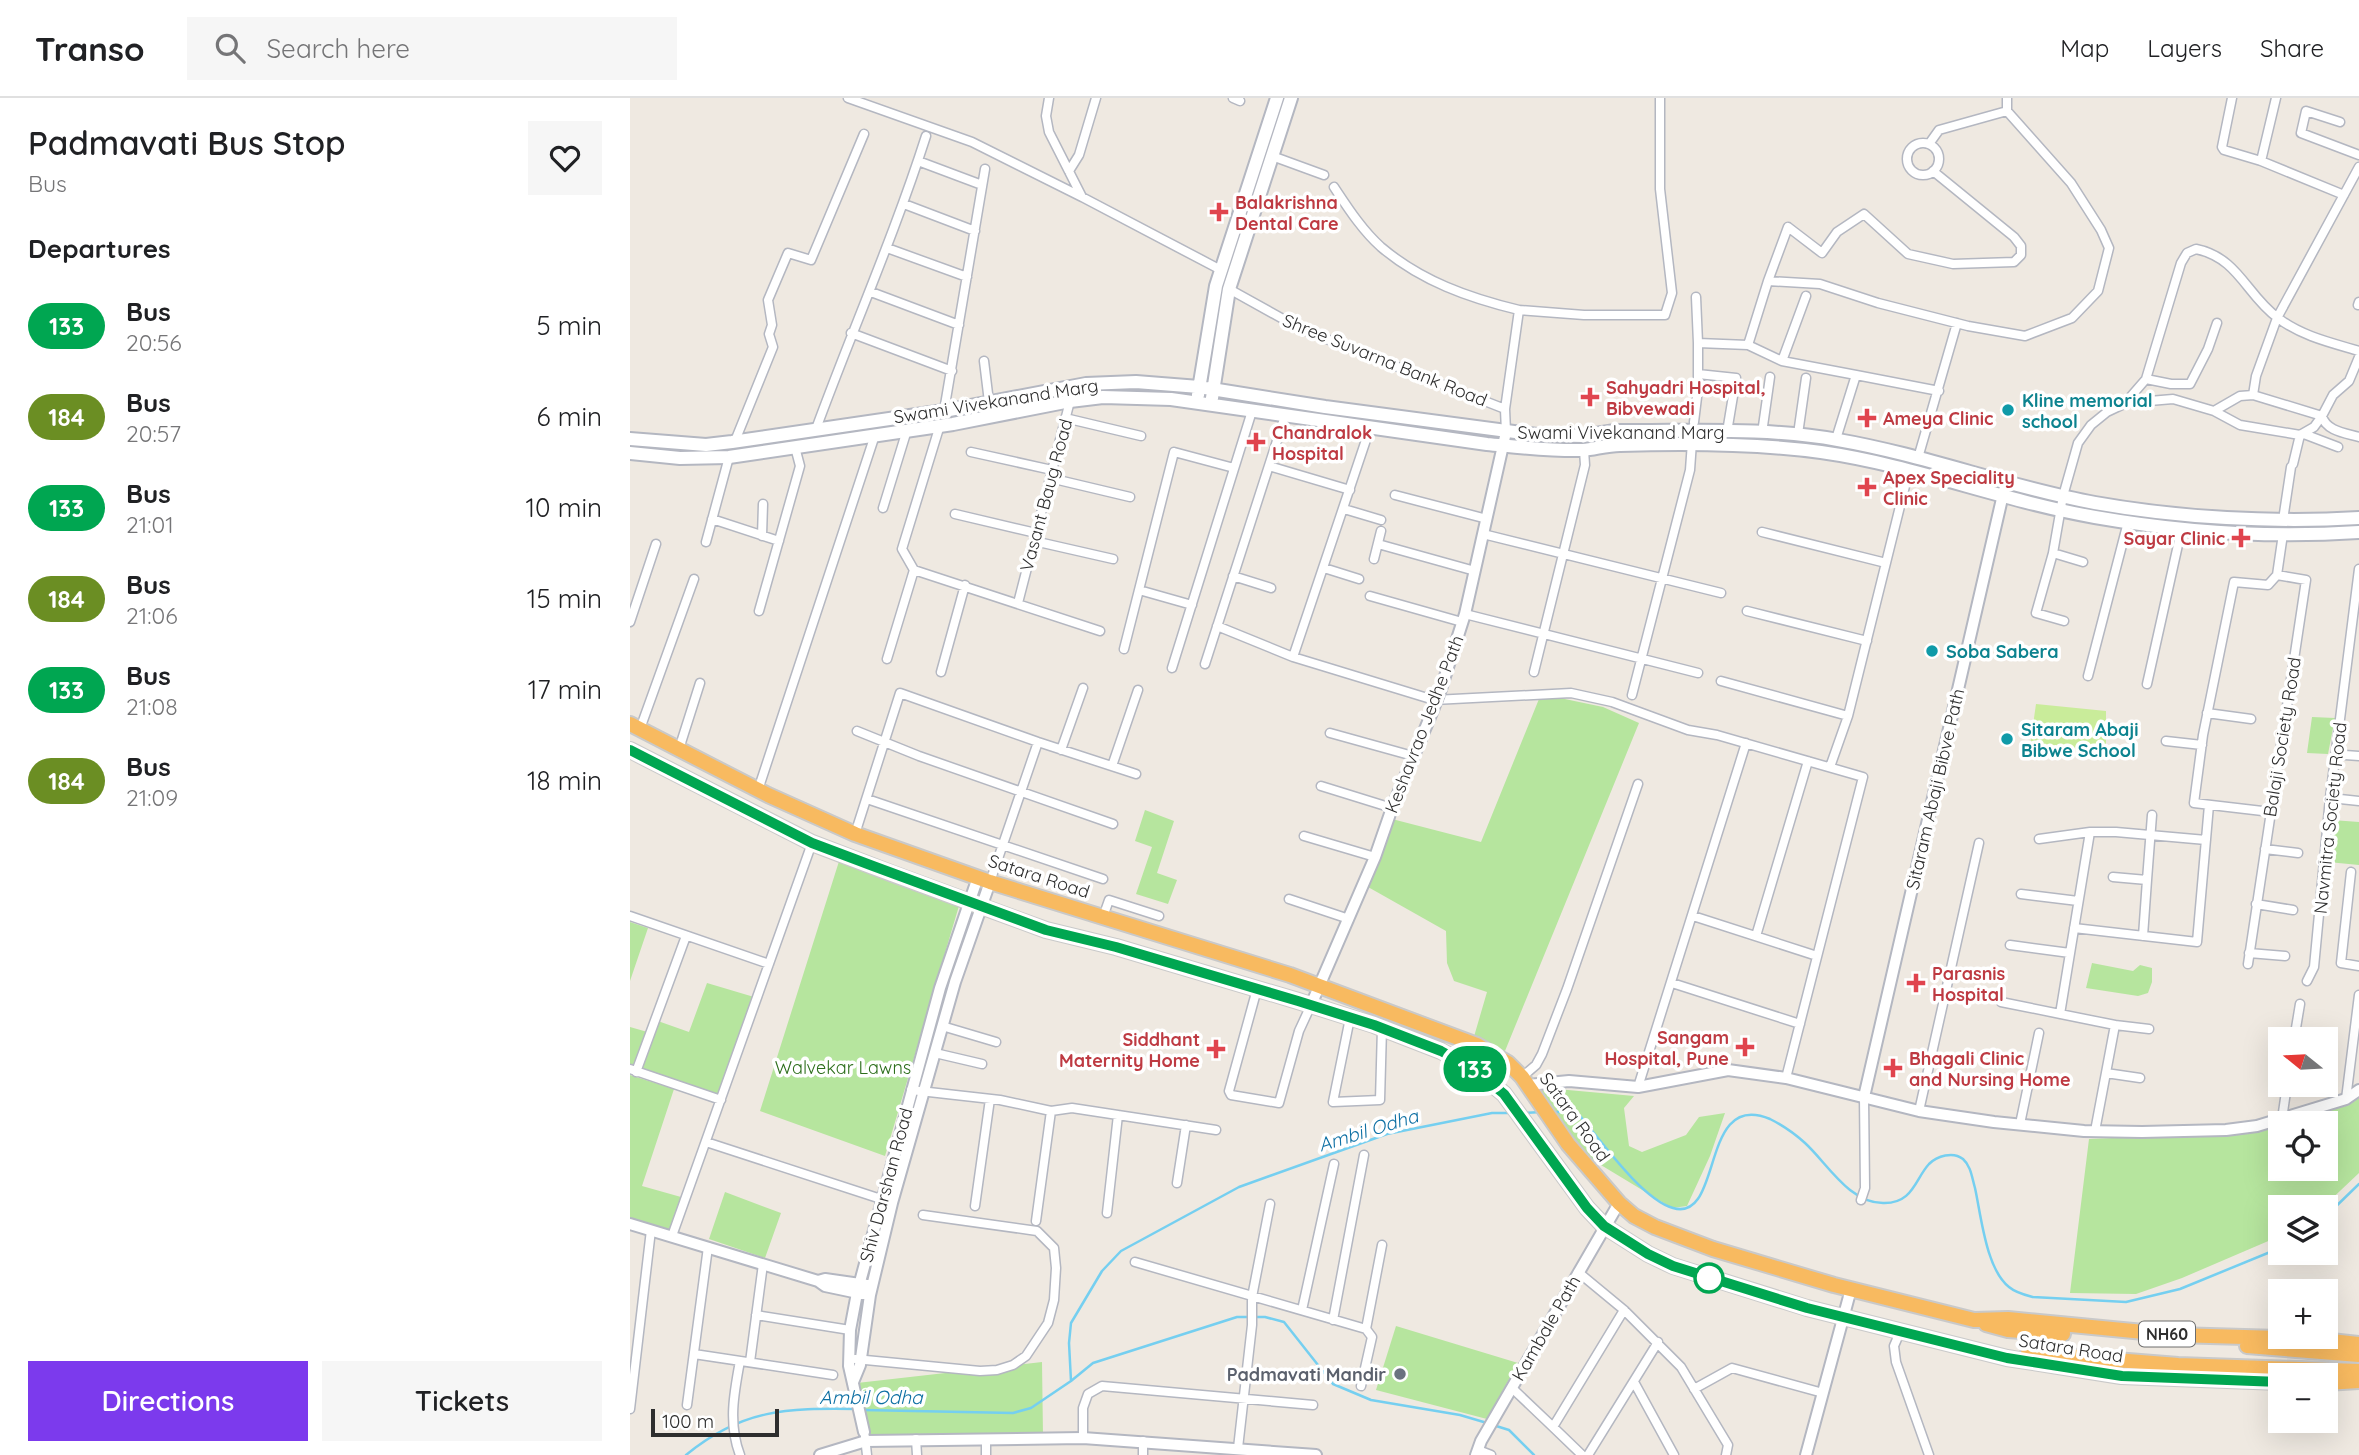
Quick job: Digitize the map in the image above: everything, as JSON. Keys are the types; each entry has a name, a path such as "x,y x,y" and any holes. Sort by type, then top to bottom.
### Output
{"highway":[{"name":"Satara Road","path":"635,727 758,790 855,834 984,880 1320,985 1477,1045 1508,1063 1528,1086 1587,1169 1619,1203 1634,1216 1654,1227 1713,1250 1974,1320 2008,1319 2175,1335 2313,1339 2359,1344"},
{"name":"Satara Road","path":"630,750 812,843 975,904 1046,930 1116,947 1311,1005 1441,1051 1475,1070 1504,1094 1587,1208 1604,1226 1648,1254 1673,1266 1807,1308 1844,1315 1900,1332 2007,1358 2122,1376 2268,1382"},
{"path":"1974,1320 2008,1330 2359,1354"},
{"path":"1971,1348 2178,1365 2359,1371"},
{"path":"2338,1382 2359,1381"}],"main road":[{"path":"1197,402 1221,270 1277,98"},
{"path":"1211,404 1229,289 1291,98"},
{"name":"Swami Vivekanand Marg","path":"630,439 706,445 944,411 1086,384 1136,382 1199,387 1506,432 1583,436 1615,431 1727,432 1836,439 2007,481 2062,503 2128,522 2283,534 2359,532"},
{"name":"Swami Vivekanand Marg","path":"630,453 680,458 729,457 940,425 1070,401 1136,396 1197,402 1503,445 1584,450 1693,432 1833,453 2003,495 2062,503 2235,519 2359,518"}],"street":[{"path":"848,98 972,142 1221,270"},
{"path":"1049,98 1046,116 1049,132 1082,197"},
{"path":"1069,171 1079,155 1096,98"},
{"path":"1334,187 1354,217 1381,247 1451,291 1519,310 1584,315 1665,316 1672,293 1660,189 1660,98"},
{"path":"1768,281 1820,284 1878,303 1957,323 2025,336 2071,317 2098,291 2109,248 2101,230 2071,183 2007,111 2007,98"},
{"path":"2232,98 2222,147 2227,152 2261,161 2344,195"},
{"path":"2261,161 2276,98"},
{"path":"1929,144 1939,130 2007,111"},
{"path":"2340,122 2309,111 2303,120 2301,133 2359,155"},
{"path":"735,441 773,347 769,334 772,325 768,300 788,253 811,260 864,134"},
{"path":"816,429 851,333 871,292 926,136"},
{"path":"1929,144 1937,151 1937,167 1924,175 1914,173 1906,160 1907,154 1913,145 1929,144"},
{"path":"1272,156 1324,175"},
{"path":"918,161 982,184"},
{"path":"2253,395 2256,376 2277,318 2359,167"},
{"path":"944,411 985,169"},
{"path":"1748,345 1788,227 1822,253 1837,232 1864,214 1908,254 1953,264 2014,262 2021,255 2021,246 2014,237 1933,171"},
{"path":"904,204 975,231"},
{"path":"887,248 967,277"},
{"path":"2126,403 2146,379 2181,263 2187,253 2196,249 2219,256 2240,274 2277,318 2309,335 2359,351"},
{"name":"Shree Suvarna Bank Road","path":"1229,289 1301,329 1506,409"},
{"path":"871,292 959,325"},
{"path":"1782,361 1806,296"},
{"path":"1632,695 1690,470 1698,374 1696,298"},
{"path":"1506,432 1506,409 1519,310"},
{"path":"1919,458 1957,323"},
{"path":"2146,379 2171,384 2190,384 2208,349 2217,323"},
{"path":"851,333 952,371"},
{"path":"1698,343 1748,345 1782,361 1939,391"},
{"path":"2283,520 2292,466 2302,434 2314,427 2333,395 2348,381 2359,357"},
{"path":"984,361 989,402"},
{"path":"1698,374 1736,378 1727,432"},
{"path":"1836,439 1856,375"},
{"path":"1762,433 1770,377"},
{"path":"1798,435 1806,378"},
{"path":"1086,384 1088,399"},
{"name":"Vasant Baug Road","path":"1018,603 1070,401 1067,387"},
{"path":"2214,411 2241,396 2253,395 2322,416"},
{"path":"2064,621 2036,613 2053,553 2062,503 2078,443 2091,425 2107,412 2126,403 2173,399 2214,411 2240,425 2302,434 2338,447"},
{"path":"1172,668 1252,411"},
{"path":"1205,664 1285,416"},
{"path":"2322,416 2324,424 2359,437"},
{"path":"1065,418 1141,436"},
{"path":"940,425 902,549 915,570 1100,631"},
{"path":"1293,657 1370,428"},
{"path":"883,508 907,430"},
{"name":"Keshavrao Jedhe Path","path":"1311,1005 1375,857 1441,689 1475,571 1506,432"},
{"path":"758,790 875,435"},
{"path":"759,611 800,466 795,447"},
{"path":"1534,672 1585,465 1584,450"},
{"path":"971,452 1130,497"},
{"path":"1124,649 1174,452 1234,468"},
{"path":"706,542 729,457"},
{"path":"1269,467 1350,490"},
{"path":"1830,767 1848,716 1909,470"},
{"name":"Sitaram Abaji Bibve Path","path":"1864,1097 2007,481"},
{"path":"1395,495 1487,519"},
{"path":"762,536 763,504"},
{"path":"1343,509 1381,520"},
{"path":"955,514 1113,559"},
{"path":"712,519 779,541"},
{"path":"2088,676 2128,522"},
{"path":"2147,684 2182,527"},
{"path":"1374,559 1381,531"},
{"path":"1762,532 1886,563"},
{"path":"1483,534 1721,593"},
{"path":"2270,812 2194,803 2207,713 2234,582 2268,585 2277,575 2283,534"},
{"path":"630,622 656,544"},
{"path":"1378,544 1475,571"},
{"path":"2053,553 2083,562"},
{"path":"1324,568 1359,579"},
{"name":"Navmitra Society Road","path":"2306,981 2314,967 2359,569"},
{"path":"887,659 915,570"},
{"name":"Balaji Society Road","path":"2248,964 2306,580 2277,575"},
{"path":"1233,576 1271,588"},
{"path":"635,727 694,579"},
{"path":"941,672 965,585"},
{"path":"1139,590 1192,605"},
{"path":"1370,596 1463,618 1542,632 1698,673"},
{"path":"1747,611 1867,642"},
{"path":"1217,626 1293,657 1434,700 1570,693 1612,702 1688,730 1717,735 1863,777 1786,1078"},
{"path":"1721,681 1848,716"},
{"path":"679,749 700,683"},
{"path":"1061,750 1083,688"},
{"path":"1112,766 1138,690"},
{"path":"855,834 900,693 1136,774"},
{"path":"2207,713 2250,719"},
{"path":"857,731 1020,793 1113,824"},
{"path":"1330,733 1413,756"},
{"path":"2166,741 2202,745"},
{"path":"984,880 1004,845 1038,742"},
{"path":"1638,1087 1746,743"},
{"path":"2345,755 2359,756"},
{"path":"1756,936 1808,761"},
{"path":"1638,785 1567,989 1528,1086 1569,1082 1638,1087 1728,1070 1786,1078 1919,1111 2020,1124 2095,1131 2225,1130 2268,1123"},
{"path":"1321,786 1392,808"},
{"path":"867,799 1103,878"},
{"path":"2340,799 2359,801"},
{"path":"2074,928 2197,942 2209,804"},
{"path":"2143,936 2152,815"},
{"path":"2039,839 2090,832 2116,832 2206,841"},
{"path":"2060,1014 2090,832"},
{"path":"1304,836 1375,857"},
{"path":"672,1236 812,843"},
{"path":"1919,1111 1979,843"},
{"path":"2265,849 2298,853"},
{"path":"2351,872 2341,963 2359,965"},
{"path":"2113,877 2147,880"},
{"name":"Shiv Darshan Road","path":"865,1436 853,1382 864,1289 881,1199 940,988 984,880"},
{"path":"2021,894 2078,901"},
{"path":"1289,899 1349,919"},
{"path":"1103,917 1109,900 1159,916"},
{"name":"Shiv Darshan Road","path":"855,1359 850,1330 892,1203 975,904"},
{"path":"2256,904 2293,909"},
{"path":"1693,915 1817,956"},
{"path":"630,916 769,964"},
{"path":"686,936 633,1070 721,1100"},
{"path":"2010,945 2070,953"},
{"path":"2249,953 2285,956"},
{"path":"1672,983 1800,1024"},
{"path":"1257,989 1229,1091 1231,1095 1279,1103 1299,1031 1311,1005"},
{"path":"2346,1099 2359,995"},
{"path":"2001,1002 2115,1026 2149,1029"},
{"path":"2296,1027 2300,1004"},
{"path":"1350,1018 1333,1102 1380,1100 1382,1028"},
{"path":"942,1026 996,1042"},
{"path":"2095,1131 2115,1026"},
{"path":"2020,1124 2039,1033"},
{"path":"935,1053 982,1064"},
{"path":"2106,1073 2140,1078"},
{"path":"911,1090 990,1099 1051,1111 1072,1108 1216,1130"},
{"path":"2308,1111 2346,1099 2359,1090"},
{"path":"1861,1200 1865,1188 1864,1097"},
{"path":"975,1206 990,1099"},
{"path":"1036,1221 1051,1111"},
{"path":"1107,1213 1118,1115"},
{"path":"1177,1183 1186,1125"},
{"path":"706,1142 881,1199"},
{"path":"1333,1320 1364,1155"},
{"path":"1302,1310 1334,1164"},
{"name":"Kambale Path","path":"1477,1452 1619,1203"},
{"path":"1238,1448 1252,1325 1252,1297 1270,1204"},
{"path":"855,1359 980,1371 997,1370 1013,1365 1026,1356 1048,1323 1054,1300 1054,1248 1037,1231 923,1215"},
{"path":"630,1224 818,1281 825,1286 864,1289"},
{"path":"630,1409 651,1230"},
{"path":"1366,1329 1382,1245"},
{"path":"687,1405 708,1247"},
{"path":"1135,1262 1366,1329 1372,1336 1361,1386"},
{"path":"750,1362 763,1264"},
{"path":"1578,1272 1624,1310 1681,1367 1728,1445 1726,1455"},
{"path":"1806,1455 1851,1289"},
{"path":"1553,1427 1624,1310"},
{"path":"757,1315 850,1330"},
{"path":"1900,1332 1894,1346 1896,1362 1929,1455"},
{"path":"1588,1455 1658,1342"},
{"path":"694,1354 833,1376"},
{"path":"740,1361 732,1404 734,1436 740,1455"},
{"path":"1695,1389 1732,1368 1823,1393"},
{"path":"1634,1382 1674,1455"},
{"path":"1083,1438 1083,1408 1088,1394 1102,1386 1313,1405"},
{"path":"1512,1388 1581,1455"},
{"path":"865,1436 867,1455"},
{"path":"820,1455 865,1436 916,1439 1083,1438 1143,1441 1187,1450 1238,1448 1317,1455"},
{"path":"916,1439 917,1455"},
{"path":"986,1439 986,1455"},
{"path":"1143,1441 1143,1455"},
{"path":"1477,1452 1491,1455"}],"green space":[{"path":"1541,694 1603,707 1639,723 1505,1051 1473,1040 1487,992 1454,981 1447,963 1446,931 1368,887 1392,819 1481,842"},
{"path":"2036,704 2106,711 2106,751 2030,746"},
{"path":"2312,717 2335,718 2328,754 2307,753"},
{"path":"1145,810 1174,821 1157,873 1177,880 1168,904 1136,894 1152,847 1135,841"},
{"path":"2332,820 2359,822 2359,865 2328,862"},
{"name":"Walvekar Lawns","path":"841,855 961,899 885,1156 760,1111"},
{"path":"630,922 648,928 630,981"},
{"path":"2092,963 2133,971 2140,965 2152,968 2152,982 2148,993 2138,996 2086,988"},
{"path":"707,983 754,997 721,1100 630,1070 630,1027 651,1033 655,1020 689,1032"},
{"path":"630,1075 674,1089 642,1186 681,1197 667,1235 630,1224"},
{"path":"1546,1088 1634,1096 1624,1108 1629,1146 1642,1152 1686,1135 1699,1117 1725,1113 1710,1156 1687,1206 1672,1208 1586,1156 1540,1092"},
{"path":"2359,1098 2359,1173 2336,1195 2268,1195 2268,1241 2182,1278 2136,1294 2070,1293 2089,1139 2254,1132 2268,1128 2268,1181 2338,1181 2338,1111 2327,1111 2349,1105"},
{"path":"725,1192 781,1213 765,1258 709,1239"},
{"path":"1396,1326 1518,1363 1487,1419 1376,1390"},
{"path":"1042,1362 1043,1436 869,1436 857,1383"}],"waterway":[{"name":"Ambil Odha","path":"1523,1113 1541,1112"},
{"name":"Ambil Odha","path":"1554,1112 1569,1112 1580,1116 1636,1182 1661,1203 1673,1208 1689,1207 1700,1196 1722,1138 1732,1122 1748,1115 1770,1119 1788,1130 1805,1143 1849,1189 1871,1201 1883,1203 1901,1199 1912,1190 1932,1161 1955,1155 1966,1162 1971,1172 1986,1241 2001,1279 2009,1287 2033,1297 2126,1302 2180,1289 2268,1253"},
{"name":"Ambil Odha","path":"1071,1381 1071,1323 1102,1271 1121,1251 1239,1187 1387,1134 1492,1113 1513,1113"},
{"name":"Ambil Odha","path":"2338,1204 2359,1184"},
{"path":"863,1410 1013,1413 1031,1408 1093,1363 1237,1317 1265,1317 1284,1322 1333,1384 1371,1400 1460,1415 1487,1423"},
{"name":"Ambil Odha","path":"686,1455 726,1428 766,1414 808,1409 856,1409"},
{"path":"1493,1425 1509,1430 1534,1455"}],"bus line":[{"name":"133","path":"630,750 812,843 873,866 1046,930 1116,947 1298,1001 1374,1025 1441,1051 1475,1070 1504,1094 1587,1208 1604,1226 1623,1240 1673,1266 1807,1308 1844,1315 1868,1324 2007,1358 2122,1376 2268,1382"}],"place":[{"name":"Balakrishna Dental Care","path":"1219,212"},
{"name":"Sahyadri Hospital, Bibvewadi","path":"1590,397"},
{"name":"Kline memorial school","path":"2008,410"},
{"name":"Ameya Clinic","path":"1867,418"},
{"name":"Chandralok Hospital","path":"1256,442"},
{"name":"Apex Speciality Clinic","path":"1867,487"},
{"name":"Sayar Clinic","path":"2241,538"},
{"name":"Soba Sabera","path":"1932,651"},
{"name":"Sitaram Abaji Bibwe School","path":"2007,739"},
{"name":"Parasnis Hospital","path":"1916,983"},
{"name":"Sangam Hospital, Pune","path":"1745,1047"},
{"name":"Siddhant Maternity Home","path":"1216,1049"},
{"name":"Bhagali Clinic and Nursing Home","path":"1893,1068"},
{"name":"Padmavati Mandir","path":"1400,1374"}]}
